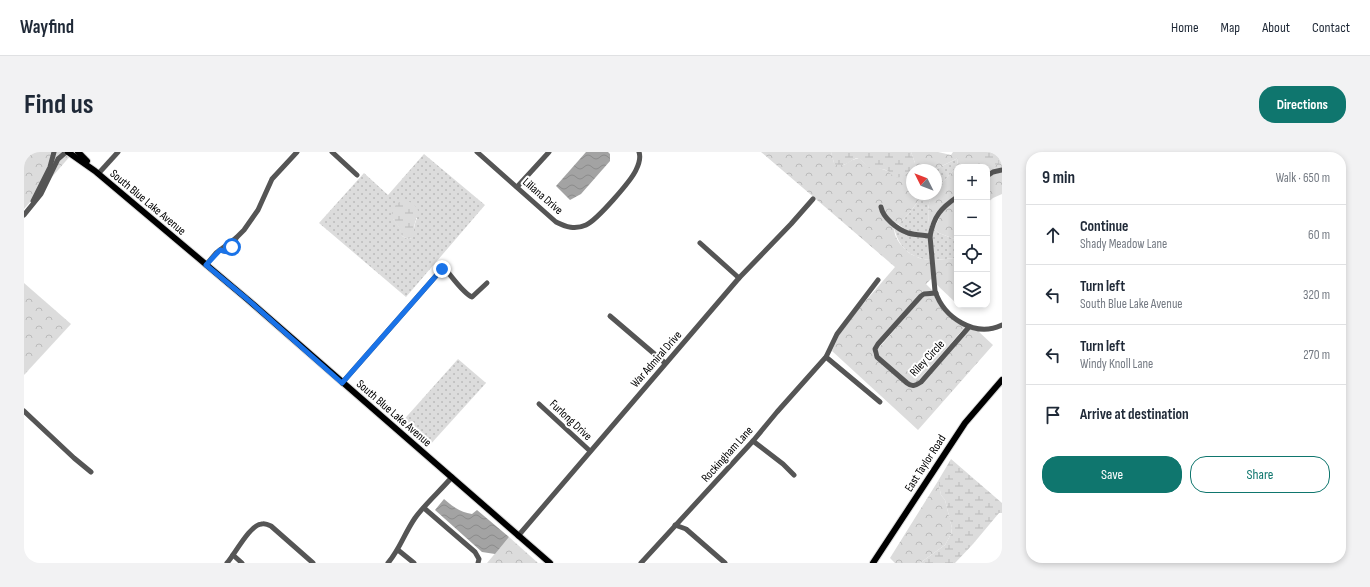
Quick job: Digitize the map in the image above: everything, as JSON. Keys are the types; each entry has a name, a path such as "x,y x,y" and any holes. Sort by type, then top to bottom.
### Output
{"main road":[{"name":"South Blue Lake Avenue","path":"66,152 97,173 247,299 550,563"},
{"name":"South Blue Lake Avenue","path":"78,152 93,166 97,173"},
{"name":"East Taylor Road","path":"873,563 965,423 1002,380"}],"street":[{"path":"31,206 50,167 54,152"},
{"path":"24,215 41,194 58,159 66,152"},
{"path":"97,173 118,152"},
{"path":"206,265 220,250 225,252 230,250 236,238 244,230 258,210 272,179 297,152"},
{"path":"332,152 357,174"},
{"name":"Liliana Drive","path":"477,152 556,222 572,228 587,225 595,219 632,177 639,164 639,152"},
{"path":"517,187 549,152"},
{"path":"990,174 1002,170"},
{"name":"War Admiral Drive","path":"518,536 739,278 813,199"},
{"path":"954,199 938,212 930,236 936,293 943,307 953,317 968,327 979,330 987,330 1002,325"},
{"path":"881,207 885,216 907,232 930,236"},
{"path":"700,243 739,278"},
{"path":"342,383 442,269 446,270 463,290 472,297 487,283"},
{"name":"Rockingham Lane","path":"641,563 753,441 826,357 837,334 878,280"},
{"name":"Riley Circle","path":"936,293 921,296 878,344 875,350 877,357 907,383 914,386 921,382 968,327"},
{"path":"610,316 665,363"},
{"path":"826,357 880,402"},
{"name":"Furlong Drive","path":"539,404 590,451"},
{"path":"24,411 91,472"},
{"path":"753,441 783,464 794,475"},
{"path":"388,563 398,550 406,532 416,517 452,477"},
{"path":"424,508 475,552 479,559 478,563"},
{"path":"227,563 250,531 257,525 263,523 271,526 313,563"},
{"path":"675,525 686,529 724,563"},
{"path":"398,550 414,563"},
{"path":"233,555 242,563"}],"green space":[{"path":"24,152 69,152 72,154 24,209"},
{"path":"761,152 831,152 834,163 844,165 859,158 866,165 888,171 894,176 906,169 906,200 919,200 898,224 892,221 888,216 883,205 879,205 879,208 893,226 896,237 902,246 914,256 930,260 932,280 931,279 926,284 933,291 924,292 873,349 873,354 876,358 915,388 969,329 978,331 993,345 918,430 832,351 839,335 857,311 895,267"},
{"path":"831,152 911,152 915,163 906,164 906,174 896,177 886,170 869,167 858,158 839,166 834,163"},
{"path":"911,152 938,152 951,155 953,152 1002,152 1002,168 990,173 990,164 957,164 958,158 942,166 942,164 913,164 915,163"},
{"path":"992,152 999,158 999,164 986,164 980,160 980,157"},
{"path":"424,154 485,205 406,297 319,223 364,173 388,195","holes":["417,218 412,238 408,239 402,236 400,228 393,219"]},
{"path":"958,158 957,164 954,164 954,170 942,183 942,166"},
{"path":"954,170 954,196 941,208 930,226 928,209 930,200 942,200 942,183"},
{"path":"1002,172 1002,194 990,200 990,177"},
{"path":"403,200 413,203 418,210 414,227 414,235 412,238 408,239 402,236 399,227 392,216 394,208"},
{"path":"919,200 930,200 928,209 930,226 928,234 908,231 898,224"},
{"path":"954,201 954,239 939,233 934,229 943,210"},
{"path":"894,227 928,238 930,260 916,257 906,250 898,240"},
{"path":"934,229 939,233 954,239 954,258 934,260 932,236"},
{"path":"954,258 954,301 936,284 934,260"},
{"path":"24,283 71,324 24,375"},
{"path":"934,295 946,314 955,322 965,327 919,380 916,383 911,384 879,356 877,350 923,297"},
{"path":"458,359 486,383 428,447 400,424"},
{"path":"951,459 1002,503 1002,513 999,513 955,563 920,563 945,545 951,534 952,528 945,500 941,495 938,481"},
{"path":"938,481 941,495 945,500 952,528 951,534 945,545 920,563 895,563 890,558"},
{"path":"509,537 538,563 487,563"}],"water":[{"path":"586,152 608,152 610,154 610,161 581,194 570,200 556,186"},
{"path":"444,499 454,507 464,512 472,514 477,510 509,537 495,554 482,552 435,510"}],"route":[{"path":"232,247 228,252 220,250 206,265 342,383 442,269"}]}
